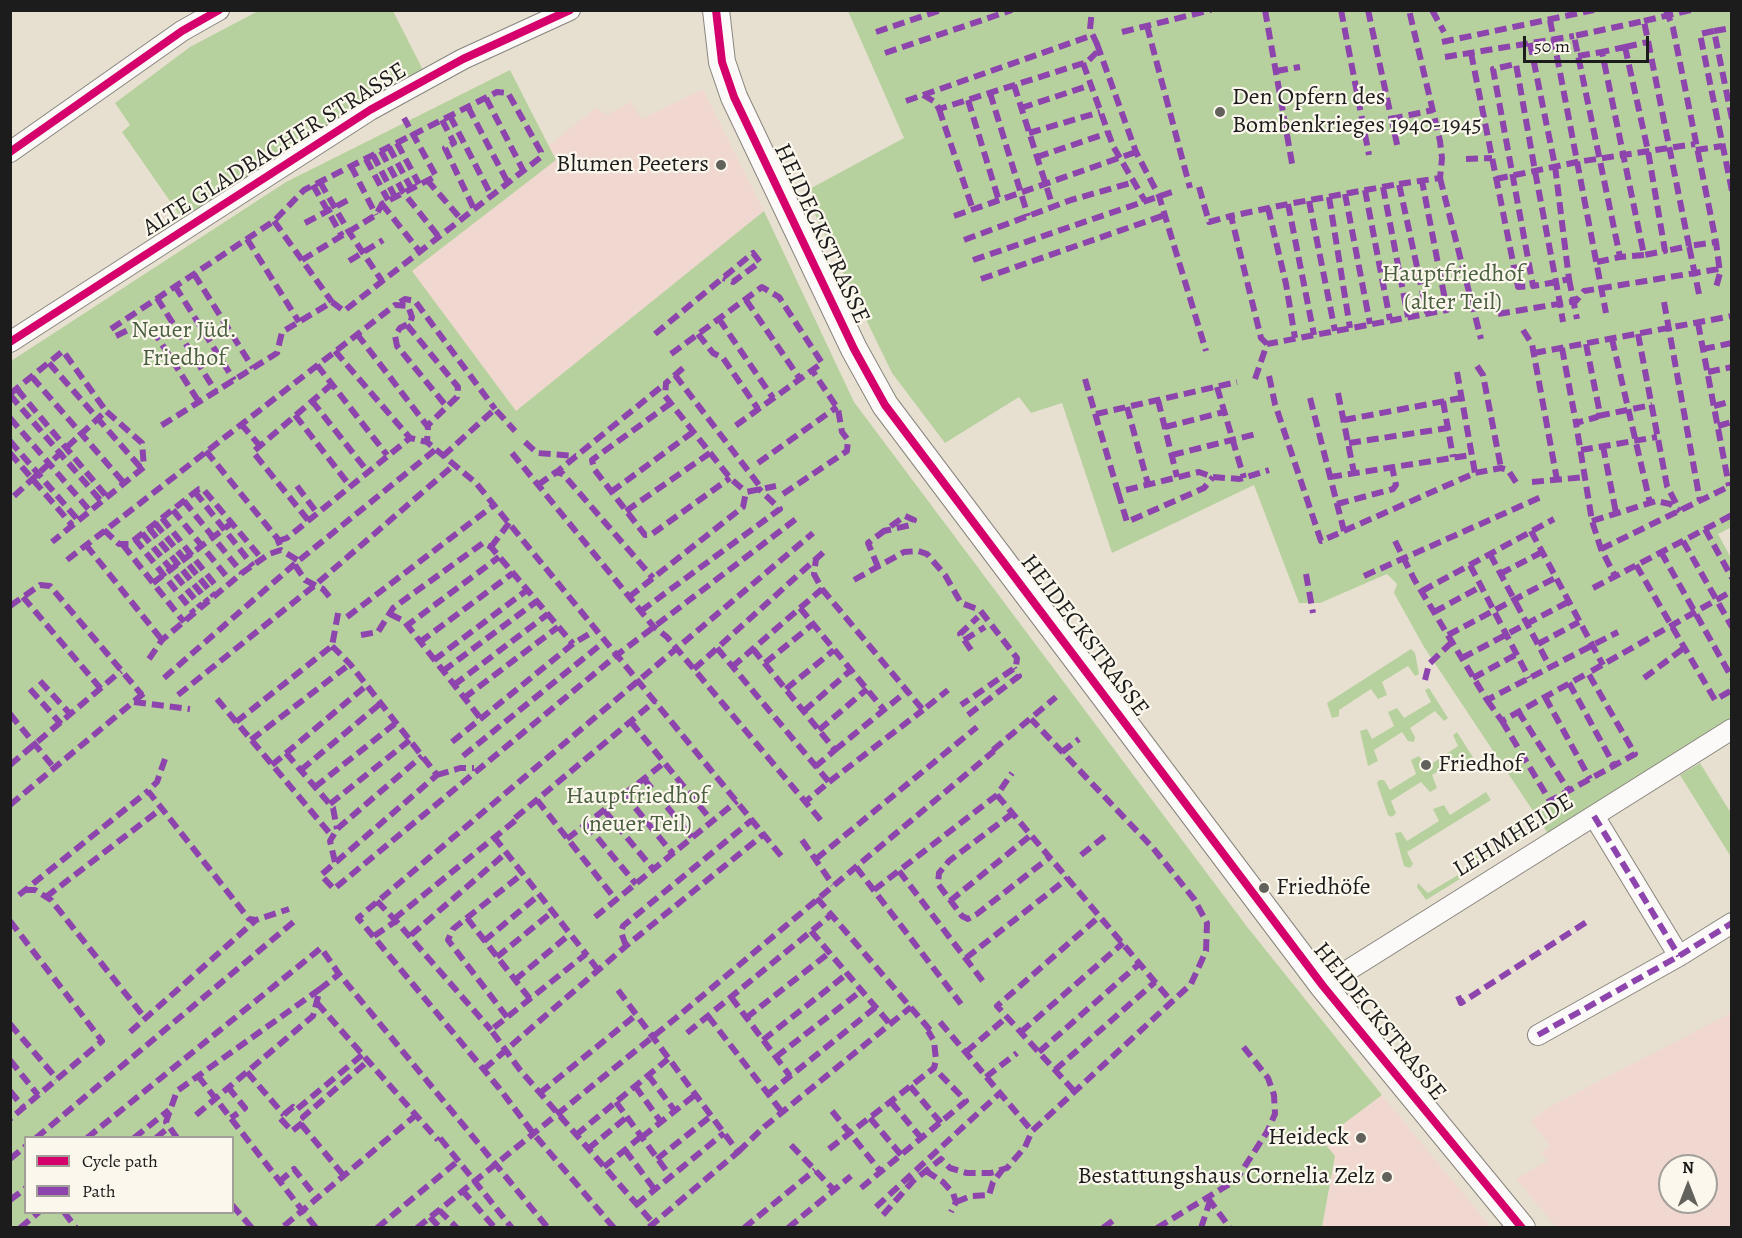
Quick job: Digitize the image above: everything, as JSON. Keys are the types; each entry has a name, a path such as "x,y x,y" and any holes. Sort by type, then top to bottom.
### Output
{"street":[{"path":"10,152 182,31 219,10"},
{"name":"ALTE GLADBACHER STRASSE","path":"10,342 370,110 454,64 570,10"},
{"name":"HEIDECKSTRASSE","path":"716,10 722,63 728,82 874,388 1323,986 1522,1227"},
{"name":"LEHMHEIDE","path":"1323,986 1731,729"},
{"path":"1594,816 1679,956"},
{"path":"1538,1035 1679,956 1731,923"}],"shaded area":[{"name":"Blumen Peeters","path":"703,89 764,211 516,411 411,271 555,160 548,146 596,108 607,115 631,102 642,119"},
{"path":"1731,1013 1731,1227 1556,1227 1516,1179 1547,1161 1541,1152 1550,1146 1531,1121 1549,1107"},
{"path":"1382,1095 1491,1227 1322,1227 1335,1156 1322,1140"}],"green space":[{"path":"258,11 393,11 424,72 185,223 122,132 130,125 115,103 190,47"},
{"name":"Hauptfriedhof (alter Teil)","path":"848,11 1731,11 1732,527 1718,534 1731,558 1731,729 1553,841 1424,647 1394,593 1397,584 1387,574 1320,603 1299,603 1254,485 1112,553 1062,403 1031,413 1019,397 945,443 892,373 804,192 904,138"},
{"name":"Hauptfriedhof (neuer Teil)","path":"510,70 556,160 412,271 516,411 764,211 854,402 1248,928 1382,1095 1322,1140 1335,1156 1322,1227 11,1227 11,361 286,182"},
{"path":"1411,649 1415,653 1419,674 1415,676 1408,666 1382,682 1387,695 1378,699 1371,689 1339,710 1339,716 1332,718 1327,703"},
{"path":"1429,688 1448,718 1444,721 1435,711 1410,728 1415,737 1414,742 1408,741 1402,732 1374,750 1378,761 1368,766 1360,731 1367,729 1372,739 1394,726 1388,712 1397,708 1404,718 1431,702 1425,690"},
{"path":"1457,732 1476,762 1470,765 1464,756 1432,775 1437,788 1430,792 1421,782 1391,801 1396,813 1392,817 1388,815 1377,783 1379,780 1384,780 1390,790 1416,774 1411,760 1419,756 1427,767 1458,746 1453,735"},
{"path":"1700,763 1731,813 1731,857 1680,775"},
{"path":"1486,792 1491,800 1407,852 1413,864 1410,868 1404,866 1395,833 1401,832 1407,841 1439,821 1433,809 1444,805 1450,815"},
{"path":"1513,823 1523,840 1426,900 1417,887 1418,883 1428,893 1468,869 1463,856 1472,850 1480,860 1516,838 1511,826"}],"marked path":[{"path":"876,32 941,10"},
{"path":"885,53 1012,10"},
{"path":"906,101 923,95 935,102 939,109 1087,62 1097,52 1097,44 1090,29 1092,10"},
{"path":"1122,32 1211,10"},
{"path":"1265,10 1293,169"},
{"path":"1341,10 1369,155"},
{"path":"1368,10 1398,149"},
{"path":"1399,184 1440,178 1442,158 1409,10"},
{"path":"1432,10 1444,32"},
{"path":"1442,42 1594,10"},
{"path":"1666,10 1673,28 1716,242 1720,273 1715,291"},
{"path":"1644,21 1691,10"},
{"path":"1550,20 1606,313"},
{"path":"1644,255 1620,257 1574,36 1644,21 1689,246 1665,251"},
{"path":"1147,26 1190,188"},
{"path":"1714,31 1732,28"},
{"path":"1732,119 1714,31 1700,34 1732,191"},
{"path":"923,95 1093,35"},
{"path":"1445,57 1574,36"},
{"path":"1625,47 1648,42"},
{"path":"1530,43 1555,166 1569,279 1556,282 1533,286 1493,69 1516,64 1535,171 1556,282 1563,322"},
{"path":"1097,44 1136,152 1159,196 1206,351"},
{"path":"1625,47 1648,151 1665,251 1644,255 1602,52 1625,47"},
{"path":"1578,56 1602,52"},
{"path":"1471,53 1518,287 1533,286"},
{"path":"1083,63 1113,146 1145,201"},
{"path":"1276,71 1300,67"},
{"path":"1014,85 1053,207"},
{"path":"1021,108 1091,85"},
{"path":"111,329 274,221 304,190 497,92 508,93 541,152 541,157 344,311 332,302 282,332 277,353 159,427"},
{"path":"990,93 1028,216"},
{"path":"486,98 523,170"},
{"path":"968,100 999,201"},
{"path":"468,107 508,183"},
{"path":"939,109 973,210"},
{"path":"1391,119 1433,110"},
{"path":"1029,133 1100,112"},
{"path":"450,116 491,195"},
{"path":"302,260 376,215 382,204 436,176 404,118"},
{"path":"442,120 454,143 445,148 474,209"},
{"path":"1037,157 1108,133"},
{"path":"397,143 419,184"},
{"path":"1496,179 1577,162 1695,144"},
{"path":"1696,150 1722,146"},
{"path":"389,147 411,188"},
{"path":"381,151 403,192 439,237"},
{"path":"954,216 1136,152"},
{"path":"373,155 395,197"},
{"path":"1466,159 1492,158"},
{"path":"366,159 388,200"},
{"path":"351,166 376,215"},
{"path":"1440,178 1481,339"},
{"path":"427,180 461,219"},
{"path":"1255,379 1267,344 1447,310 1422,181"},
{"path":"320,182 349,232 382,281"},
{"path":"964,240 1071,200 1134,182"},
{"path":"1267,344 1261,338 1231,216 1288,204 1399,184 1427,313"},
{"path":"313,185 342,236"},
{"path":"1199,187 1209,222 1231,216"},
{"path":"1383,187 1408,317"},
{"path":"1365,190 1390,320"},
{"path":"973,260 1172,192"},
{"path":"1345,194 1370,324"},
{"path":"1329,197 1350,328"},
{"path":"305,223 348,200"},
{"path":"1309,201 1335,331"},
{"path":"382,204 420,252"},
{"path":"1288,204 1314,335"},
{"path":"1268,208 1286,284 1295,338"},
{"path":"981,279 1165,215"},
{"path":"274,221 332,302"},
{"path":"247,239 299,322"},
{"path":"349,261 383,240"},
{"path":"1699,294 1689,246 1716,242"},
{"path":"655,334 753,253 760,262 733,282 723,278"},
{"path":"1597,262 1620,257"},
{"path":"1498,314 1576,301 1584,291 1719,269"},
{"path":"194,274 253,368"},
{"path":"1569,279 1577,319"},
{"path":"175,286 234,380"},
{"path":"671,354 762,287 779,297 822,363 731,429"},
{"path":"157,298 216,392"},
{"path":"400,302 405,299 415,301 495,409"},
{"path":"746,300 800,379"},
{"path":"1664,302 1700,501"},
{"path":"67,560 395,305 408,306 412,317 410,323 400,328 395,336 397,346 447,407"},
{"path":"1534,353 1732,316"},
{"path":"719,319 773,398"},
{"path":"1698,323 1729,486"},
{"path":"407,325 458,387 457,397 427,426"},
{"path":"116,336 128,330 142,330 156,335 199,402"},
{"path":"1523,330 1532,344 1557,480"},
{"path":"357,334 428,427 427,442"},
{"path":"698,334 713,353 723,358 758,409"},
{"path":"1638,334 1667,486 1680,511"},
{"path":"1612,339 1650,503"},
{"path":"1703,349 1732,343"},
{"path":"1586,344 1600,414 1576,423 1592,521 1601,549 1615,576"},
{"path":"1562,348 1576,423"},
{"path":"10,394 63,351 106,411"},
{"path":"335,351 410,438 427,442 476,483 782,857"},
{"path":"49,363 142,469"},
{"path":"317,365 387,455"},
{"path":"1477,366 1483,375 1501,468"},
{"path":"1708,372 1732,367"},
{"path":"683,368 666,383 665,396 730,478 746,492"},
{"path":"783,494 847,451 848,440 842,432 838,409 812,370"},
{"path":"1457,372 1475,473"},
{"path":"675,375 762,489"},
{"path":"1269,376 1275,404 1321,541 1475,473 1501,468 1508,470 1519,487"},
{"path":"32,377 124,483"},
{"path":"1085,379 1118,492 1199,472 1213,477 1240,479 1269,470"},
{"path":"1096,414 1237,382"},
{"path":"553,475 666,383"},
{"path":"308,520 253,452 332,384"},
{"path":"1217,387 1244,478"},
{"path":"17,389 107,497"},
{"path":"1338,393 1354,473"},
{"path":"10,395 101,501"},
{"path":"1310,398 1344,531"},
{"path":"1344,420 1461,398"},
{"path":"1158,400 1177,477"},
{"path":"312,401 368,472"},
{"path":"1443,401 1453,457"},
{"path":"1714,406 1732,401"},
{"path":"671,403 592,460 594,469 645,535 652,534 730,478"},
{"path":"1598,416 1652,405"},
{"path":"758,463 837,407"},
{"path":"1127,407 1148,484"},
{"path":"443,456 495,409 515,431"},
{"path":"14,496 106,411 142,443 144,467 52,542"},
{"path":"1165,427 1224,412"},
{"path":"295,415 350,486"},
{"path":"10,418 90,511"},
{"path":"1718,426 1732,422"},
{"path":"241,424 260,446"},
{"path":"1349,443 1448,428"},
{"path":"611,492 693,432"},
{"path":"1172,455 1256,434"},
{"path":"1581,450 1657,437"},
{"path":"278,541 287,538 410,438"},
{"path":"10,441 78,520"},
{"path":"525,442 537,453 576,456"},
{"path":"1603,446 1616,513"},
{"path":"164,678 297,562 435,450"},
{"path":"206,451 277,538 281,548"},
{"path":"10,453 72,525"},
{"path":"512,453 653,626 667,637 823,823"},
{"path":"626,511 710,453"},
{"path":"1330,477 1471,455"},
{"path":"178,695 314,586 454,465"},
{"path":"1337,504 1393,489 1396,485 1392,467"},
{"path":"538,485 556,472 563,474 653,578"},
{"path":"1118,492 1127,522 1204,488 1213,477"},
{"path":"1532,482 1585,477"},
{"path":"1601,549 1732,485"},
{"path":"297,486 317,513"},
{"path":"629,597 743,507 746,492 776,486"},
{"path":"641,611 780,509 758,488"},
{"path":"104,530 119,544 129,544 199,489 203,489 262,559"},
{"path":"195,492 253,566"},
{"path":"1364,576 1541,497"},
{"path":"184,501 242,573"},
{"path":"1592,521 1656,501 1670,504 1680,511"},
{"path":"347,617 494,505"},
{"path":"173,510 231,582"},
{"path":"1593,588 1732,515"},
{"path":"332,646 350,664 437,775 321,875 334,889 617,655 800,516"},
{"path":"878,567 868,543 884,531 905,516 914,520 911,525 884,531"},
{"path":"162,518 216,586"},
{"path":"1422,591 1554,519"},
{"path":"153,583 233,522"},
{"path":"155,523 214,596"},
{"path":"491,547 509,523"},
{"path":"149,528 208,602"},
{"path":"1705,529 1732,578"},
{"path":"1531,531 1603,665"},
{"path":"142,533 201,607"},
{"path":"614,1228 533,1133 499,1088 358,918 813,533"},
{"path":"135,539 194,613"},
{"path":"1395,541 1414,579 1487,700 1618,632"},
{"path":"1683,541 1732,627"},
{"path":"361,635 378,632 393,608 483,543 491,547 573,644"},
{"path":"86,545 162,640"},
{"path":"123,545 184,622"},
{"path":"694,669 827,549"},
{"path":"149,659 162,640 242,573 269,554 281,550 299,561"},
{"path":"854,580 904,552 918,551 927,554 945,575 961,603 980,610 1017,658 1016,667 961,705"},
{"path":"1500,574 1542,552"},
{"path":"1661,552 1732,678"},
{"path":"1490,554 1550,667"},
{"path":"405,627 499,557"},
{"path":"732,667 822,589 814,574 816,559"},
{"path":"295,565 305,580 323,589 333,601"},
{"path":"1470,565 1529,678"},
{"path":"1636,565 1715,700 1732,690"},
{"path":"420,642 513,573"},
{"path":"1306,574 1313,613"},
{"path":"1448,635 1555,578"},
{"path":"10,606 40,585 50,586 142,695"},
{"path":"1434,612 1482,586"},
{"path":"822,589 923,710 948,690"},
{"path":"434,660 527,590"},
{"path":"1502,721 1550,801 1635,754 1588,673 1732,591"},
{"path":"23,597 101,689"},
{"path":"443,671 537,601"},
{"path":"1462,658 1568,602"},
{"path":"236,722 332,646 339,608"},
{"path":"800,608 884,710"},
{"path":"390,614 404,621 481,719"},
{"path":"454,685 548,614"},
{"path":"971,650 960,634 978,617"},
{"path":"1538,644 1579,622"},
{"path":"765,663 813,624"},
{"path":"464,698 558,627"},
{"path":"964,640 985,627"},
{"path":"452,742 574,643 596,630"},
{"path":"463,756 605,641"},
{"path":"1425,680 1429,664 1452,642"},
{"path":"717,648 829,782 805,802"},
{"path":"1644,678 1684,648"},
{"path":"753,649 835,750 815,767"},
{"path":"786,689 834,650"},
{"path":"1473,678 1517,654"},
{"path":"251,740 350,664"},
{"path":"968,715 1019,676 1014,668"},
{"path":"804,711 851,670"},
{"path":"10,765 121,671"},
{"path":"1487,700 1502,721 1588,673"},
{"path":"40,681 71,715"},
{"path":"1569,683 1614,765"},
{"path":"272,765 367,685"},
{"path":"30,689 61,724"},
{"path":"819,730 867,689"},
{"path":"835,750 907,691"},
{"path":"10,805 144,693"},
{"path":"993,750 1056,697"},
{"path":"1545,697 1590,779"},
{"path":"217,699 332,836"},
{"path":"515,818 655,701"},
{"path":"134,702 190,709"},
{"path":"301,770 381,703"},
{"path":"829,782 923,710"},
{"path":"1518,711 1569,791"},
{"path":"10,714 55,769"},
{"path":"883,1215 913,1181 941,1159 950,1168 967,1173 991,1173 1007,1168 1025,1147 1032,1131 1191,984 1206,951 1207,923 1194,899 1153,848 1031,719"},
{"path":"631,722 712,821"},
{"path":"315,787 396,723"},
{"path":"816,859 977,727"},
{"path":"1062,752 1079,739"},
{"path":"330,804 410,740"},
{"path":"417,1228 676,1018 994,751"},
{"path":"286,753 333,808 337,829"},
{"path":"335,862 330,841 337,829 422,756"},
{"path":"165,759 157,782 148,791 249,919 256,920 289,909"},
{"path":"567,839 664,763"},
{"path":"437,775 460,768 474,768"},
{"path":"874,890 997,795 1012,773"},
{"path":"644,779 692,837"},
{"path":"19,895 148,791"},
{"path":"624,794 673,854"},
{"path":"997,795 1172,1002"},
{"path":"537,800 616,900"},
{"path":"595,917 737,801"},
{"path":"46,897 162,808"},
{"path":"604,810 653,869"},
{"path":"1013,813 949,861 939,873 938,884 962,916 968,919 977,914 1050,857"},
{"path":"1594,816 1679,956"},
{"path":"394,919 516,820"},
{"path":"626,946 621,932 623,926 752,820"},
{"path":"586,824 636,884"},
{"path":"1081,855 1109,833"},
{"path":"484,1069 626,946 764,834"},
{"path":"950,901 1031,835"},
{"path":"494,837 586,954"},
{"path":"802,840 833,885"},
{"path":"411,935 506,853"},
{"path":"856,867 961,1004"},
{"path":"899,871 985,984"},
{"path":"507,1017 448,940 453,929 522,874"},
{"path":"966,958 1068,878"},
{"path":"25,890 35,890 51,900 145,1018"},
{"path":"484,941 539,895"},
{"path":"817,898 930,1030"},
{"path":"377,901 396,921"},
{"path":"497,957 552,912"},
{"path":"687,1033 831,915"},
{"path":"1074,1091 997,1006 1100,916"},
{"path":"467,918 530,999"},
{"path":"38,1136 297,919"},
{"path":"130,1032 256,920"},
{"path":"10,921 102,1041 10,1119"},
{"path":"374,936 396,921 491,1030"},
{"path":"1458,996 1461,1003 1588,921"},
{"path":"1538,1035 1679,956 1732,923"},
{"path":"811,931 890,1024"},
{"path":"515,980 570,934"},
{"path":"1021,1032 1123,943"},
{"path":"89,1136 321,948 339,974 548,1228"},
{"path":"746,1018 829,953"},
{"path":"598,970 586,954 491,1030 520,1070 653,1223"},
{"path":"1039,1052 1140,963"},
{"path":"196,1115 313,1016 320,989 339,974"},
{"path":"763,1040 847,974"},
{"path":"1055,1070 1155,982"},
{"path":"176,1136 166,1122 177,1091 320,989"},
{"path":"618,990 738,1152 648,1228"},
{"path":"776,1057 861,991"},
{"path":"731,997 790,1076"},
{"path":"317,1003 438,1140"},
{"path":"768,1094 876,1007"},
{"path":"738,1152 764,1127 911,1007"},
{"path":"540,1093 636,1015"},
{"path":"708,1016 782,1112"},
{"path":"966,1052 1007,1017"},
{"path":"940,1022 1032,1131"},
{"path":"10,1024 57,1079"},
{"path":"829,1149 934,1068 936,1060 934,1041 928,1031"},
{"path":"1157,1228 1236,1180 1267,1132 1275,1114 1274,1095 1268,1078 1242,1045"},
{"path":"986,1077 1017,1053"},
{"path":"362,1055 296,1110 293,1107 280,1118 292,1131 306,1120 303,1117 368,1061"},
{"path":"576,1135 668,1059"},
{"path":"10,1060 38,1095"},
{"path":"861,1188 966,1101 934,1068"},
{"path":"247,1072 284,1115"},
{"path":"648,1075 675,1111"},
{"path":"198,1076 316,1228"},
{"path":"635,1086 661,1122"},
{"path":"910,1086 941,1123"},
{"path":"228,1087 245,1108 231,1118"},
{"path":"10,1091 24,1108"},
{"path":"876,1207 1000,1093"},
{"path":"642,1137 695,1095"},
{"path":"616,1102 671,1177"},
{"path":"891,1102 922,1139"},
{"path":"136,1136 169,1110"},
{"path":"832,1111 881,1172"},
{"path":"284,1226 416,1115"},
{"path":"657,1159 711,1116"},
{"path":"588,1149 627,1117"},
{"path":"870,1118 902,1156"},
{"path":"301,1124 344,1176"},
{"path":"158,1136 169,1127"},
{"path":"636,1205 724,1133"},
{"path":"604,1167 643,1135"},
{"path":"440,1138 512,1228"},
{"path":"791,1145 834,1190"},
{"path":"10,1159 24,1148"},
{"path":"625,1150 655,1190"},
{"path":"377,1228 458,1161"},
{"path":"279,1182 294,1169 317,1198"},
{"path":"956,1202 971,1196 989,1195 993,1182 1003,1169"},
{"path":"744,1228 815,1170"},
{"path":"926,1171 943,1182 953,1193 956,1202 951,1212"},
{"path":"788,1228 851,1176"},
{"path":"10,1200 24,1190"},
{"path":"462,1190 495,1228"},
{"path":"1208,1198 1230,1228"},
{"path":"1201,1228 1210,1201"},
{"path":"234,1207 252,1228"},
{"path":"439,1210 457,1228"},
{"path":"20,1228 37,1214"},
{"path":"66,1214 76,1228"},
{"path":"430,1217 440,1228"},
{"path":"1103,1228 1115,1219"}],"cycle path":[{"path":"10,152 182,31 219,10"},
{"path":"10,342 370,110 463,59 570,10"},
{"path":"716,10 722,62 734,97 854,349 885,405 1323,986 1522,1228"}],"place":[{"name":"Den Opfern des Bombenkrieges 1940-1945","path":"1220,112"},
{"name":"Blumen Peeters","path":"721,165"},
{"name":"Friedhof","path":"1426,765"},
{"name":"Friedhöfe","path":"1264,888"},
{"name":"Heideck","path":"1361,1138"},
{"name":"Bestattungshaus Cornelia Zelz","path":"1387,1177"}],"park label":[{"name":"Neuer Jüd. Friedhof","path":"184,345"}]}
